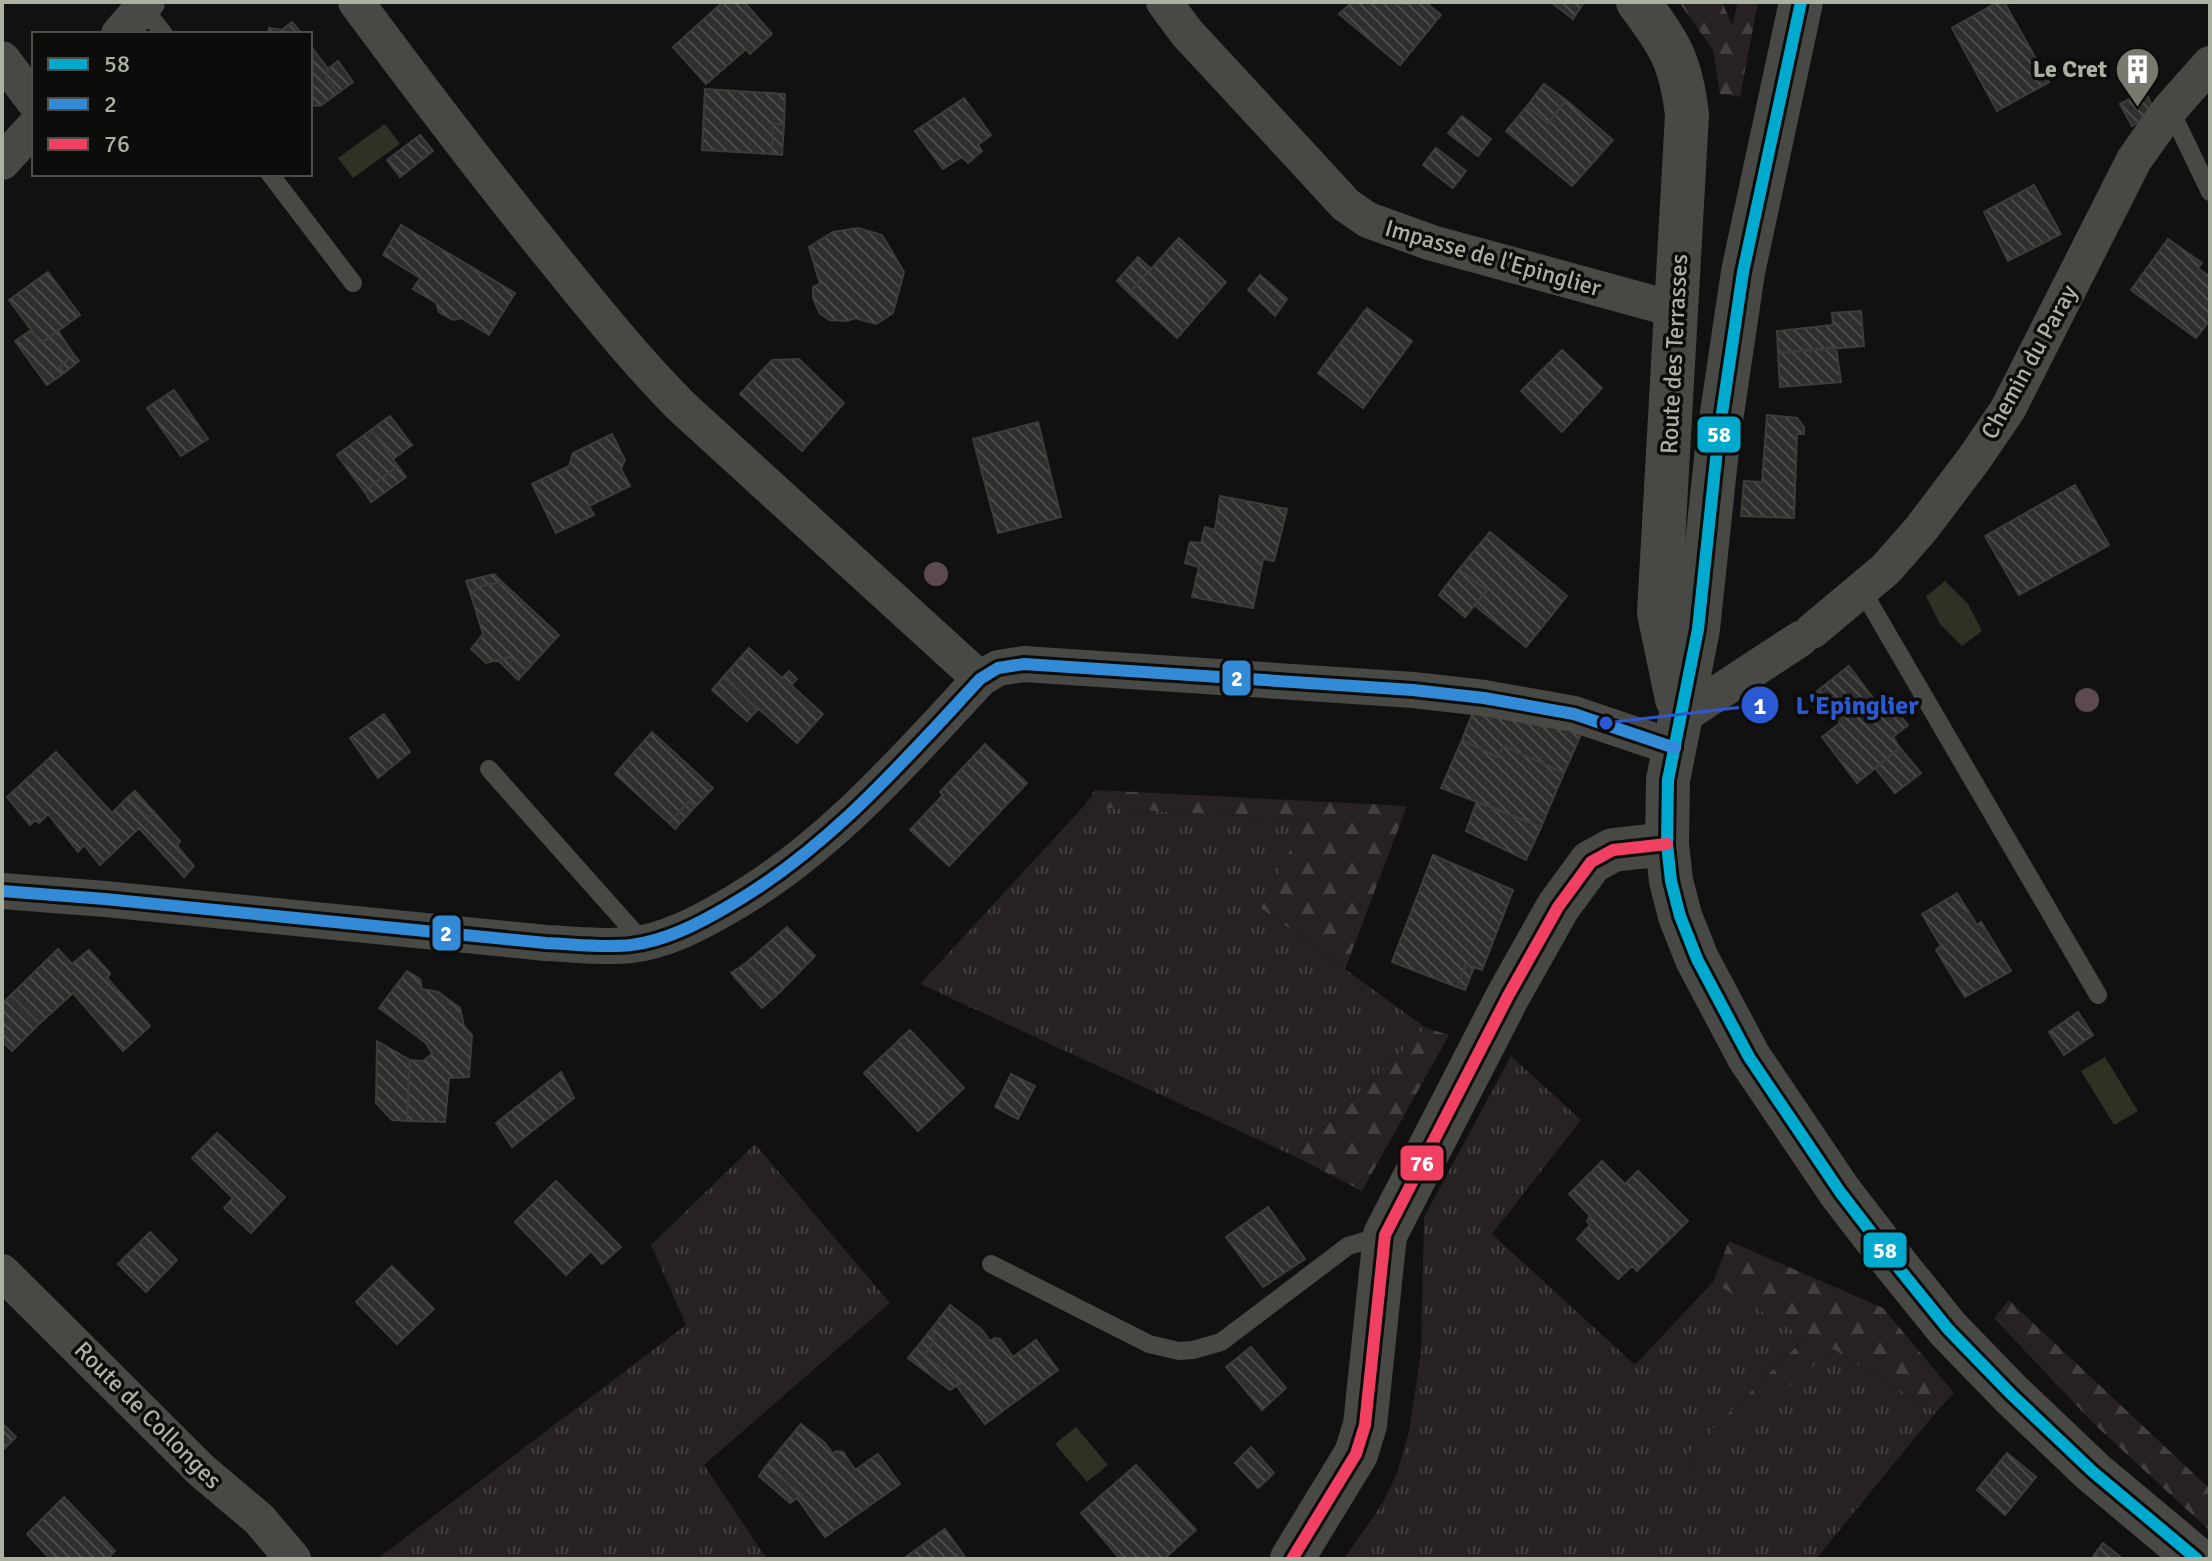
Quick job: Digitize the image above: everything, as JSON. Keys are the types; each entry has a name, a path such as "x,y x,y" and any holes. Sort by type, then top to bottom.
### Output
{"street":[{"path":"356,2 479,168 618,340 652,377 980,679"},
{"name":"Impasse de l'Epinglier","path":"1164,2 1187,33 1346,205 1368,220 1432,243 1677,310"},
{"name":"Route des Terrasses","path":"1638,2 1675,57 1685,93 1686,145 1659,613 1678,732"},
{"path":"1801,2 1743,272 1718,440 1698,629 1668,780 1667,844 1671,881 1680,916 1697,959 1749,1057 1840,1192 1948,1329 2000,1383 2093,1472 2197,1559"},
{"path":"122,32 152,14"},
{"path":"2,59 32,98"},
{"name":"Chemin du Paray","path":"1678,732 1862,590 1886,569 1921,529 2008,409 2134,160 2170,109 2210,64"},
{"path":"2,162 32,129"},
{"path":"2,891 546,943 608,946 643,942 681,931 712,916 805,856 980,679 998,668 1038,664 1413,690 1484,698 1678,732"},
{"path":"1292,1559 1356,1454 1365,1425 1385,1235 1508,996 1582,870 1599,855 1613,850 1667,844"},
{"name":"Route de Collonges","path":"2,1272 202,1471 259,1519 293,1559"}],"lane":[{"path":"2170,109 2210,192"},
{"path":"272,176 353,283"},
{"path":"1862,590 2098,995"},
{"path":"489,769 643,942"},
{"path":"991,1264 1149,1344 1179,1351 1193,1350 1221,1342 1348,1246 1385,1235"}],"green space":[{"path":"1679,2 1722,2 1732,25 1738,2 1758,2 1740,97 1720,94 1713,50"},
{"path":"1095,790 1407,806 1345,969 1261,908 1306,819 1083,807"},
{"path":"1083,807 1307,819 1261,908 1426,1028 1294,1156 920,984"},
{"path":"1426,1028 1449,1035 1362,1191 1294,1156"},
{"path":"1511,1056 1581,1120 1492,1234 1635,1365 1713,1282 1805,1337 1686,1456 1694,1468 1833,1349 1936,1412 1816,1559 1344,1559 1382,1504 1397,1473 1409,1431 1421,1352 1424,1217"},
{"path":"755,1144 890,1303 704,1465 767,1559 377,1559 686,1325 651,1245"},
{"path":"1729,1241 1883,1308 1954,1393 1936,1412 1833,1349 1695,1468 1685,1456 1805,1338 1713,1282"},
{"path":"2009,1300 2210,1489 2210,1531 2094,1424 1994,1318"}],"shaded area":[{"path":"385,124 400,144 353,178 338,158"},
{"path":"1945,581 1968,604 1982,631 1962,646 1940,624 1926,596"},
{"path":"2105,1057 2138,1111 2114,1125 2081,1071"},
{"path":"1076,1427 1108,1465 1087,1482 1055,1444"}],"building":[{"path":"723,2 744,2 772,34 750,54 746,49 706,84 673,47"},
{"path":"1352,2 1425,2 1441,15 1400,65 1339,14"},
{"path":"1551,2 1584,2 1573,19"},
{"path":"1998,2 2004,2 2049,82 1997,111 1952,28"},
{"path":"292,22 300,32 268,32 269,28 282,30"},
{"path":"312,48 328,69 326,78 338,93 320,106 312,105"},
{"path":"338,61 353,82 338,93 326,78 328,69"},
{"path":"1544,84 1566,100 1548,123 1527,106"},
{"path":"705,89 785,94 784,124 773,124 772,154 702,150"},
{"name":"Le Cret","path":"2145,91 2155,112 2132,126 2120,104"},
{"path":"964,98 991,135 978,145 982,151 968,163 962,157 943,169 915,131"},
{"path":"1566,100 1613,140 1572,186 1506,131 1527,106 1548,123"},
{"path":"1462,116 1491,139 1478,156 1448,133"},
{"path":"773,124 784,124 782,155 772,154"},
{"path":"420,135 433,151 400,177 387,160"},
{"path":"1436,148 1466,171 1453,188 1423,165"},
{"path":"2034,185 2061,234 2008,261 1984,212"},
{"path":"401,225 515,293 489,335 461,318 453,320 439,312 436,303 413,289 420,278 383,255"},
{"path":"858,228 882,235 904,272 893,313 876,324 855,318 830,320 820,314 813,298 813,287 820,284 809,247 833,232"},
{"path":"1179,238 1226,282 1177,338 1129,293"},
{"path":"2168,239 2202,263 2198,268 2210,277 2210,320 2196,338 2131,290"},
{"path":"1138,257 1151,269 1129,293 1117,281"},
{"path":"48,272 80,315 41,343 9,300"},
{"path":"1260,275 1287,299 1275,316 1248,290"},
{"path":"1367,308 1412,341 1363,408 1318,373"},
{"path":"1861,311 1864,346 1778,353 1777,331 1833,325 1832,313"},
{"path":"31,330 41,343 58,331 74,355 59,367 64,373 47,385 15,341"},
{"path":"1836,347 1841,382 1780,387 1778,353"},
{"path":"1562,350 1602,388 1562,432 1521,391"},
{"path":"74,355 79,361 64,373 59,367"},
{"path":"799,359 844,403 802,451 740,394 772,360"},
{"path":"174,390 208,439 181,456 147,408"},
{"path":"1767,415 1797,418 1804,427 1804,434 1797,434 1794,518 1741,516 1744,481 1762,482"},
{"path":"390,416 412,445 393,459 371,430"},
{"path":"1038,422 1061,517 998,533 973,439"},
{"path":"371,430 398,466 364,491 337,455"},
{"path":"612,434 625,460 621,469 630,486 589,506 594,515 556,533 532,484 569,466 573,453"},
{"path":"398,466 406,477 371,502 364,491"},
{"path":"2075,485 2109,545 2019,595 1985,536"},
{"path":"1220,496 1287,509 1274,561 1263,559 1253,608 1192,597 1199,567 1185,563 1190,542 1201,543 1205,527 1215,530"},
{"path":"1490,532 1567,596 1526,647 1474,605 1487,591 1459,569"},
{"path":"1459,569 1487,591 1465,617 1439,595"},
{"path":"494,574 502,582 478,587 471,595 466,581"},
{"path":"502,582 559,635 526,671 510,657 486,663 471,649 483,634 471,595 478,587"},
{"path":"749,648 782,678 789,671 797,679 791,685 823,714 797,743 723,677"},
{"path":"510,657 526,671 518,680 498,660"},
{"path":"1849,666 1873,698 1867,704 1878,719 1893,707 1908,725 1893,737 1900,748 1857,783 1822,737 1840,723 1816,692"},
{"path":"723,677 758,709 747,721 712,690"},
{"path":"1473,712 1582,732 1564,773 1504,746 1497,757 1462,740"},
{"path":"384,714 410,752 378,778 350,738"},
{"path":"652,732 713,788 695,807 689,801 669,823 615,774"},
{"path":"1462,740 1497,757 1504,746 1564,773 1541,827 1441,788"},
{"path":"985,744 1027,783 949,866 910,830"},
{"path":"1900,748 1921,773 1895,793 1875,768"},
{"path":"56,752 112,813 128,797 148,818 155,813 180,841 177,846 194,866 184,877 139,828 100,865 84,845 78,852 48,814 39,823 35,820 30,825 7,797"},
{"path":"135,791 155,813 148,818 128,797"},
{"path":"689,801 695,807 675,829 669,823"},
{"path":"1477,801 1541,827 1526,860 1466,831"},
{"path":"1433,855 1513,890 1482,970 1466,964 1457,987 1392,962"},
{"path":"1957,893 1977,925 1981,922 2011,971 1965,997 1936,950 1941,946 1922,914"},
{"path":"787,927 815,956 777,995 746,963"},
{"path":"58,949 72,964 89,950 110,973 107,978 150,1026 123,1051 73,993 39,1024 11,995"},
{"path":"746,963 777,995 762,1008 731,973"},
{"path":"1466,964 1474,967 1465,990 1457,987"},
{"path":"407,971 420,979 422,989 438,992 460,1008 464,1026 472,1035 469,1077 449,1078 445,1122 407,1121 410,1060 423,1061 432,1054 426,1043 379,1008"},
{"path":"11,995 39,1024 12,1051 2,1041 2,1004"},
{"path":"2078,1012 2093,1035 2064,1055 2049,1032"},
{"path":"910,1030 964,1088 918,1131 864,1073"},
{"path":"377,1041 410,1060 407,1121 392,1120 376,1103"},
{"path":"561,1072 574,1098 512,1147 496,1123"},
{"path":"1011,1074 1035,1086 1018,1119 995,1107"},
{"path":"217,1133 285,1197 251,1233 224,1208 233,1198 192,1158"},
{"path":"1602,1161 1625,1184 1638,1171 1688,1221 1637,1271 1632,1266 1618,1279 1577,1239 1590,1225 1587,1221 1590,1216 1569,1194"},
{"path":"556,1181 621,1247 602,1264 591,1251 566,1275 515,1222"},
{"path":"1268,1207 1305,1259 1263,1287 1226,1237"},
{"path":"150,1232 177,1260 146,1292 118,1264"},
{"path":"392,1266 434,1309 397,1344 356,1302"},
{"path":"950,1305 982,1330 990,1341 1000,1339 1013,1357 1036,1340 1058,1370 985,1424 956,1385 960,1383 924,1355 934,1342 933,1327"},
{"path":"933,1327 934,1342 924,1355 960,1383 950,1390 908,1358"},
{"path":"1251,1347 1286,1388 1262,1410 1226,1367"},
{"path":"2,1423 16,1437 2,1451"},
{"path":"801,1424 825,1443 833,1454 843,1452 855,1470 878,1454 900,1484 825,1537 797,1498 802,1495 766,1466"},
{"path":"1251,1447 1274,1473 1258,1488 1235,1463"},
{"path":"2007,1453 2036,1477 2005,1515 1977,1490"},
{"path":"1136,1465 1196,1530 1164,1559 1120,1559 1081,1513"},
{"path":"766,1466 802,1495 790,1503 759,1476"},
{"path":"64,1497 115,1551 107,1559 50,1559 27,1534"},
{"path":"945,1529 965,1557 903,1559"},
{"path":"2103,1543 2123,1559 2091,1559"}],"transit line":[{"name":"58","path":"1801,2 1743,272 1718,440 1698,629 1668,780 1667,844 1671,881 1680,916 1697,959 1749,1057 1840,1192 1897,1266 1948,1329 2011,1394 2093,1472 2197,1559"},
{"name":"2","path":"2,891 546,943 610,946 644,943 681,931 716,913 798,859 862,803 980,679 998,668 1024,664 1413,690 1484,698 1574,714 1675,748"},
{"name":"76","path":"1292,1559 1356,1454 1365,1425 1385,1235 1508,996 1558,907 1591,862 1613,850 1667,844"}],"place":[{"name":"Le Cret","path":"2138,108"},
{"name":"L'Epinglier","path":"1606,723"}]}
